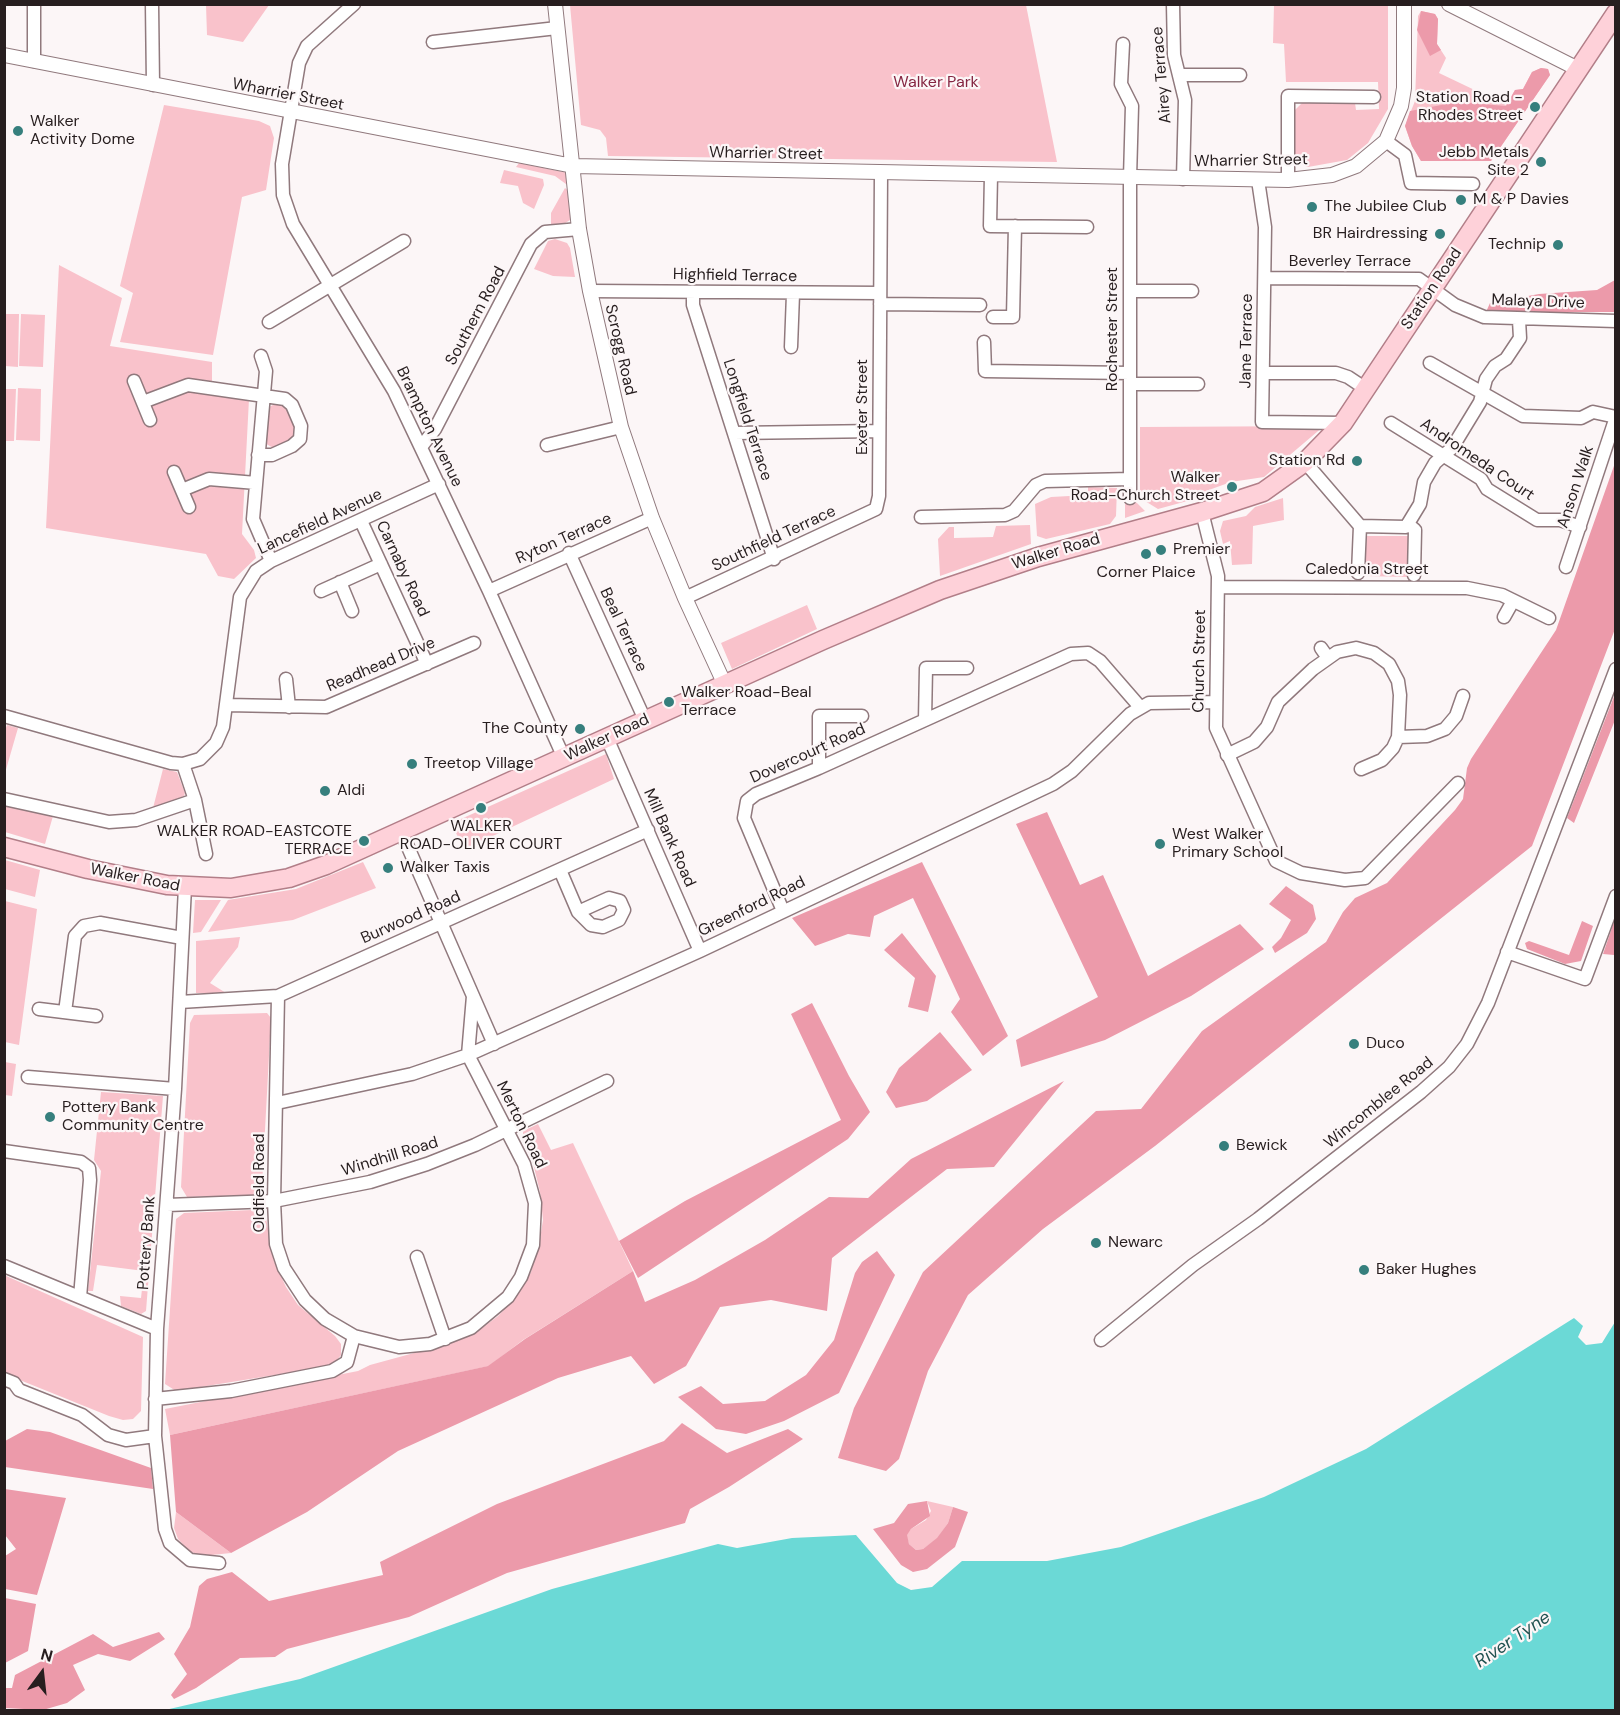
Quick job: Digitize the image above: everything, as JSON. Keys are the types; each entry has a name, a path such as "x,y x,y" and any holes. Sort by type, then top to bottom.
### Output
{"main road":[{"name":"Station Road","path":"1202,512 1263,492 1305,462 1343,423 1576,68 1616,13"},
{"name":"Walker Road","path":"4,847 128,878 185,887 231,888 289,878 326,865 878,615 969,579 1116,534 1202,512"}],"street":[{"path":"34,4 34,61"},
{"path":"152,4 153,85"},
{"name":"Scrogg Road","path":"555,4 579,229 590,291 621,427 652,518 685,598 725,685"},
{"name":"Airey Terrace","path":"1173,4 1174,55 1185,100 1183,178"},
{"name":"Wharrier Street","path":"4,55 291,113 573,166 881,174 1288,180 1332,175 1356,166 1386,141 1401,106 1404,88 1404,4"},
{"path":"1449,4 1576,68"},
{"name":"Brampton Avenue","path":"348,6 307,46 299,63 282,164 283,195 293,224 394,391 489,591 564,758"},
{"path":"433,42 557,28"},
{"name":"Rochester Street","path":"1123,44 1121,84 1132,106 1130,498"},
{"path":"1179,75 1240,75"},
{"path":"1288,180 1288,96 1374,97"},
{"path":"1386,141 1405,155 1411,183 1473,184"},
{"name":"Exeter Street","path":"876,509 879,496 881,174"},
{"path":"991,175 990,226 1087,227"},
{"name":"Jane Terrace","path":"1258,180 1265,227 1263,422 1343,423"},
{"path":"993,317 1013,317 1015,226"},
{"name":"Southern Road","path":"421,447 435,429 531,244 545,232 579,229"},
{"path":"269,322 404,241"},
{"name":"Beverley Terrace","path":"1264,278 1414,279 1423,280 1432,288"},
{"name":"Malaya Drive","path":"1432,288 1455,305 1476,315 1520,320 1616,321"},
{"name":"Highfield Terrace","path":"590,291 793,294 880,298"},
{"path":"1130,291 1192,291"},
{"name":"Longfield Terrace","path":"693,292 693,305 774,559"},
{"path":"791,347 793,294"},
{"path":"880,298 980,305"},
{"path":"1407,525 1420,504 1424,482 1435,464 1444,457 1458,439 1483,392 1486,379 1495,366 1506,359 1520,338 1520,320"},
{"path":"984,342 985,371 1198,384"},
{"path":"261,356 266,371 255,483 254,525 272,561"},
{"path":"1430,363 1516,413 1530,418 1581,418 1593,412 1616,417"},
{"path":"1263,373 1336,373 1348,377 1366,389"},
{"path":"134,381 150,420"},
{"path":"143,402 176,387 188,385 263,394 289,401 301,430 300,439 292,446 272,455 258,455"},
{"name":"Anson Walk","path":"1566,567 1616,417"},
{"name":"Andromeda Court","path":"1391,423 1482,479 1487,489 1537,520 1560,520 1580,527"},
{"path":"547,445 621,427"},
{"path":"734,433 879,431"},
{"path":"1305,462 1360,526 1358,573"},
{"path":"174,472 189,507"},
{"path":"182,490 209,479 255,483"},
{"path":"921,517 1005,515 1014,511 1040,482 1130,479"},
{"name":"Lancefield Avenue","path":"183,764 200,759 216,743 223,727 240,597 256,572 272,561 439,484"},
{"name":"Southfield Terrace","path":"685,598 774,559 876,509"},
{"name":"Church Street","path":"1202,512 1216,563 1218,587 1216,728 1276,861 1291,871 1346,880 1360,880 1370,874 1458,783"},
{"name":"Ryton Terrace","path":"489,591 652,518"},
{"name":"Carnaby Road","path":"361,521 427,664"},
{"path":"1360,526 1407,525 1414,530 1414,575"},
{"name":"Beal Terrace","path":"569,554 645,720"},
{"path":"321,591 381,564"},
{"path":"340,582 352,611"},
{"name":"Caledonia Street","path":"1218,587 1467,588 1490,591 1549,618"},
{"path":"1504,617 1513,601"},
{"name":"Readhead Drive","path":"227,705 289,707 335,704 474,643"},
{"path":"1227,755 1254,742 1267,727 1284,695 1324,653 1356,648 1374,653 1389,664 1398,681 1398,737 1393,748 1382,760 1361,769"},
{"name":"Dovercourt Road","path":"783,911 744,818 744,807 756,794 819,768 1061,657 1079,652 1100,661 1140,707"},
{"path":"925,720 926,668 966,668"},
{"name":"Wincomblee Road","path":"1101,1340 1193,1265 1349,1149 1449,1067 1475,1031 1616,669"},
{"path":"286,679 289,707"},
{"path":"1398,737 1428,736 1445,729 1456,716 1463,696"},
{"name":"Greenford Road","path":"278,1103 412,1074 494,1044 700,951 1053,784 1072,771 1140,707 1157,701 1215,702"},
{"path":"4,716 158,760 183,764 195,800 206,854"},
{"path":"819,768 819,716 862,716"},
{"name":"Mill Bank Road","path":"607,738 700,951"},
{"path":"4,799 109,822 136,820 195,800"},
{"name":"Burwood Road","path":"180,1002 279,996 648,830"},
{"path":"401,831 494,1044"},
{"path":"560,870 578,912"},
{"name":"Pottery Bank","path":"185,887 175,1089 157,1329 155,1436 165,1529 170,1543 190,1560 219,1563"},
{"path":"1507,952 1585,979 1616,896"},
{"path":"64,1012 75,936 84,926 100,923 182,938"},
{"name":"Oldfield Road","path":"279,996 274,1201 276,1244 289,1278 315,1311 354,1336"},
{"path":"468,1055 473,996"},
{"path":"39,1010 96,1016"},
{"name":"Merton Road","path":"354,1336 399,1347 420,1346 445,1339 471,1328 500,1305 521,1277 533,1245 536,1220 534,1194 508,1130 468,1055"},
{"path":"28,1077 175,1089"},
{"name":"Windhill Road","path":"167,1205 274,1201 337,1190 400,1173 451,1155 508,1130 607,1081"},
{"path":"4,1151 81,1162 89,1168 80,1297"},
{"path":"417,1257 445,1339"},
{"path":"4,1266 157,1329"},
{"path":"155,1400 231,1391 332,1371 347,1362 354,1336"},
{"path":"4,1379 14,1383 19,1390 82,1415 98,1429 114,1437 126,1440 155,1436"}],"green space":[{"path":"206,4 269,5 243,42 207,35"},
{"name":"Walker Park","path":"570,5 1026,5 1057,162 608,156 606,138 600,130 581,125"},
{"path":"1274,5 1388,5 1388,109 1368,143 1347,160 1308,167 1298,163 1292,155 1295,110 1303,102 1355,103 1356,110 1379,109 1378,82 1286,82 1284,44 1273,43"},
{"path":"1421,11 1435,14 1438,19 1437,44 1446,58 1439,73 1506,105 1515,90 1523,89 1532,72 1541,68 1548,69 1550,75 1491,161 1421,161 1412,146 1405,126 1415,101 1418,16"},
{"path":"164,105 259,121 270,126 274,138 266,190 242,197 213,355 120,342 133,293 120,286"},
{"path":"519,163 568,173 570,187 555,176 516,167"},
{"path":"504,170 543,179 544,185 534,209 523,203 518,186 500,183"},
{"path":"565,188 570,192 573,212 570,220 562,225 551,225 551,213"},
{"path":"555,239 567,243 570,248 575,277 553,276 534,269 548,241"},
{"path":"59,265 122,298 110,346 212,362 212,394 249,399 242,534 254,550 256,558 234,579 218,576 206,554 46,528"},
{"path":"5,314 19,314 18,367 5,366"},
{"path":"21,314 45,315 43,367 19,366"},
{"path":"18,388 41,389 40,441 16,440"},
{"path":"5,389 16,389 14,441 5,441"},
{"path":"277,403 287,408 296,427 291,439 273,448 265,443 269,407"},
{"path":"1324,426 1264,477 1231,482 1206,491 1191,500 1158,509 1140,498 1140,427"},
{"path":"1088,487 1117,488 1116,516 1110,524 1046,539 1037,536 1035,504 1051,497 1088,495"},
{"path":"1283,498 1284,520 1253,526 1252,564 1232,565 1230,541 1223,544 1220,531 1223,521 1246,516 1255,507"},
{"path":"1125,501 1135,501 1145,511 1125,518"},
{"path":"1030,525 1031,544 940,576 938,539 949,527 954,527 954,538 993,537 996,526"},
{"path":"1366,536 1409,536 1408,577 1365,576"},
{"path":"807,605 817,629 732,669 721,643"},
{"path":"7,725 18,728 5,773 4,733"},
{"path":"606,754 614,779 463,850 452,823"},
{"path":"163,769 177,772 185,793 184,796 153,808"},
{"path":"4,803 53,816 45,844 5,832"},
{"path":"5,860 40,870 35,897 5,889"},
{"path":"363,862 376,888 293,920 208,932 228,900 296,889"},
{"path":"195,900 221,900 201,932 193,933"},
{"path":"5,901 37,909 19,1045 5,1042"},
{"path":"240,937 238,947 210,983 226,993 196,993 196,941"},
{"path":"267,1013 271,1018 262,1186 256,1195 187,1197 181,1187 190,1023 194,1015"},
{"path":"5,1062 16,1064 12,1096 5,1095"},
{"path":"101,1092 163,1096 146,1311 141,1314 121,1306 120,1296 141,1298 144,1271 97,1265 93,1291 88,1291 101,1171 94,1160"},
{"path":"538,1124 551,1150 573,1143 633,1271 523,1340 489,1366 170,1435 165,1409 358,1371 370,1365 447,1344 478,1331 498,1316 515,1298 531,1272 539,1245 543,1220 540,1192 532,1159 523,1141 523,1131"},
{"path":"252,1210 261,1212 266,1218 274,1261 286,1287 298,1305 335,1336 341,1344 341,1355 335,1363 324,1367 176,1391 165,1384 176,1219 184,1213"},
{"path":"4,1275 143,1337 141,1411 133,1419 123,1420 109,1416 5,1374"},
{"path":"927,1501 953,1507 948,1523 937,1539 923,1549 916,1550 909,1544 906,1535 926,1520 931,1511"},
{"path":"176,1512 231,1553 202,1556 189,1551 178,1539 174,1528"}],"shaded area":[{"path":"1421,11 1435,14 1438,19 1437,44 1441,50 1430,56 1417,30"},
{"path":"1541,68 1548,69 1550,75 1491,161 1421,161 1412,146 1405,126 1410,111 1457,102 1506,106 1515,90 1523,89 1532,72"},
{"path":"1615,280 1615,312 1486,312 1490,303 1539,294 1597,290"},
{"path":"1615,463 1615,629 1532,846 1155,1146 1043,1229 968,1295 928,1371 899,1459 886,1471 838,1458 854,1408 923,1272 1096,1111 1141,1109 1202,1031 1326,942 1343,912 1355,898 1387,883 1455,810 1463,799 1467,768 1471,759 1556,630"},
{"path":"1615,694 1615,720 1574,823 1567,818"},
{"path":"1047,812 1080,885 1103,875 1148,976 1240,924 1264,949 1191,996 1105,1040 1021,1067 1016,1040 1098,997 1016,824"},
{"path":"922,862 1008,1036 983,1056 951,1012 960,999 913,898 874,916 870,937 848,934 815,946 792,918"},
{"path":"1286,886 1313,905 1316,919 1307,933 1275,953 1272,947 1281,938 1291,920 1269,904"},
{"path":"1615,919 1614,955 1603,954"},
{"path":"1582,921 1593,926 1581,961 1565,964 1527,949 1525,943 1529,941 1569,955"},
{"path":"902,933 936,976 928,1012 908,1007 915,978 884,950"},
{"path":"812,1003 870,1112 848,1139 638,1278 619,1241 685,1201 841,1120 791,1014"},
{"path":"940,1032 972,1070 927,1101 896,1108 886,1092 899,1068"},
{"path":"1064,1081 994,1167 947,1169 832,1258 827,1311 771,1300 720,1307 686,1366 654,1384 631,1356 558,1378 398,1451 307,1512 231,1553 176,1512 170,1435 488,1366 525,1339 633,1271 645,1302 695,1280 765,1240 829,1197 868,1198 911,1159"},
{"path":"877,1251 895,1275 839,1393 784,1421 746,1434 716,1429 678,1397 701,1386 723,1404 765,1401 806,1375 834,1340 855,1273 862,1262"},
{"path":"682,1423 727,1453 788,1429 803,1439 729,1487 690,1509 685,1523 507,1573 409,1617 287,1649 275,1657 240,1658 196,1688 174,1699 171,1695 187,1674 174,1654 190,1627 199,1586 207,1579 232,1572 269,1601 383,1575 380,1562 497,1504 664,1441"},
{"path":"27,1429 50,1432 151,1468 153,1489 5,1467 5,1441"},
{"path":"5,1489 66,1498 37,1595 5,1589 5,1556 16,1549 5,1535"},
{"path":"927,1501 930,1516 911,1529 907,1535 909,1544 916,1550 923,1549 937,1538 948,1523 953,1507 968,1512 955,1547 927,1569 913,1572 901,1565 873,1529 894,1523 908,1504"},
{"path":"5,1598 36,1604 28,1651 5,1663"},
{"path":"159,1632 165,1639 130,1661 98,1654 73,1665 85,1690 67,1703 43,1710 5,1708 5,1688 12,1688 15,1675 93,1634 113,1647"}],"water":[{"name":"River Tyne","path":"1574,1318 1583,1326 1578,1337 1586,1345 1602,1343 1615,1322 1615,1710 165,1710 300,1679 552,1589 718,1544 737,1548 792,1538 856,1535 897,1583 911,1590 932,1587 962,1561 1047,1561 1121,1547 1264,1497 1366,1449"}],"place":[{"name":"Station Road - Rhodes Street","path":"1535,107"},
{"name":"Walker Activity Dome","path":"18,131"},
{"name":"Jebb Metals Site 2","path":"1541,162"},
{"name":"M & P Davies","path":"1461,200"},
{"name":"The Jubilee Club","path":"1312,207"},
{"name":"BR Hairdressing","path":"1440,234"},
{"name":"Technip","path":"1558,245"},
{"name":"Station Rd","path":"1357,461"},
{"name":"Walker Road-Church Street","path":"1232,487"},
{"name":"Premier","path":"1161,550"},
{"name":"Corner Plaice","path":"1146,554"},
{"name":"Walker Road-Beal Terrace","path":"669,702"},
{"name":"The County","path":"580,729"},
{"name":"Treetop Village","path":"412,764"},
{"name":"Aldi","path":"325,791"},
{"name":"WALKER ROAD-OLIVER COURT","path":"481,808"},
{"name":"WALKER ROAD-EASTCOTE TERRACE","path":"364,841"},
{"name":"West Walker Primary School","path":"1160,844"},
{"name":"Walker Taxis","path":"388,868"},
{"name":"Duco","path":"1354,1044"},
{"name":"Pottery Bank Community Centre","path":"50,1117"},
{"name":"Bewick","path":"1224,1146"},
{"name":"Newarc","path":"1096,1243"},
{"name":"Baker Hughes","path":"1364,1270"}]}
